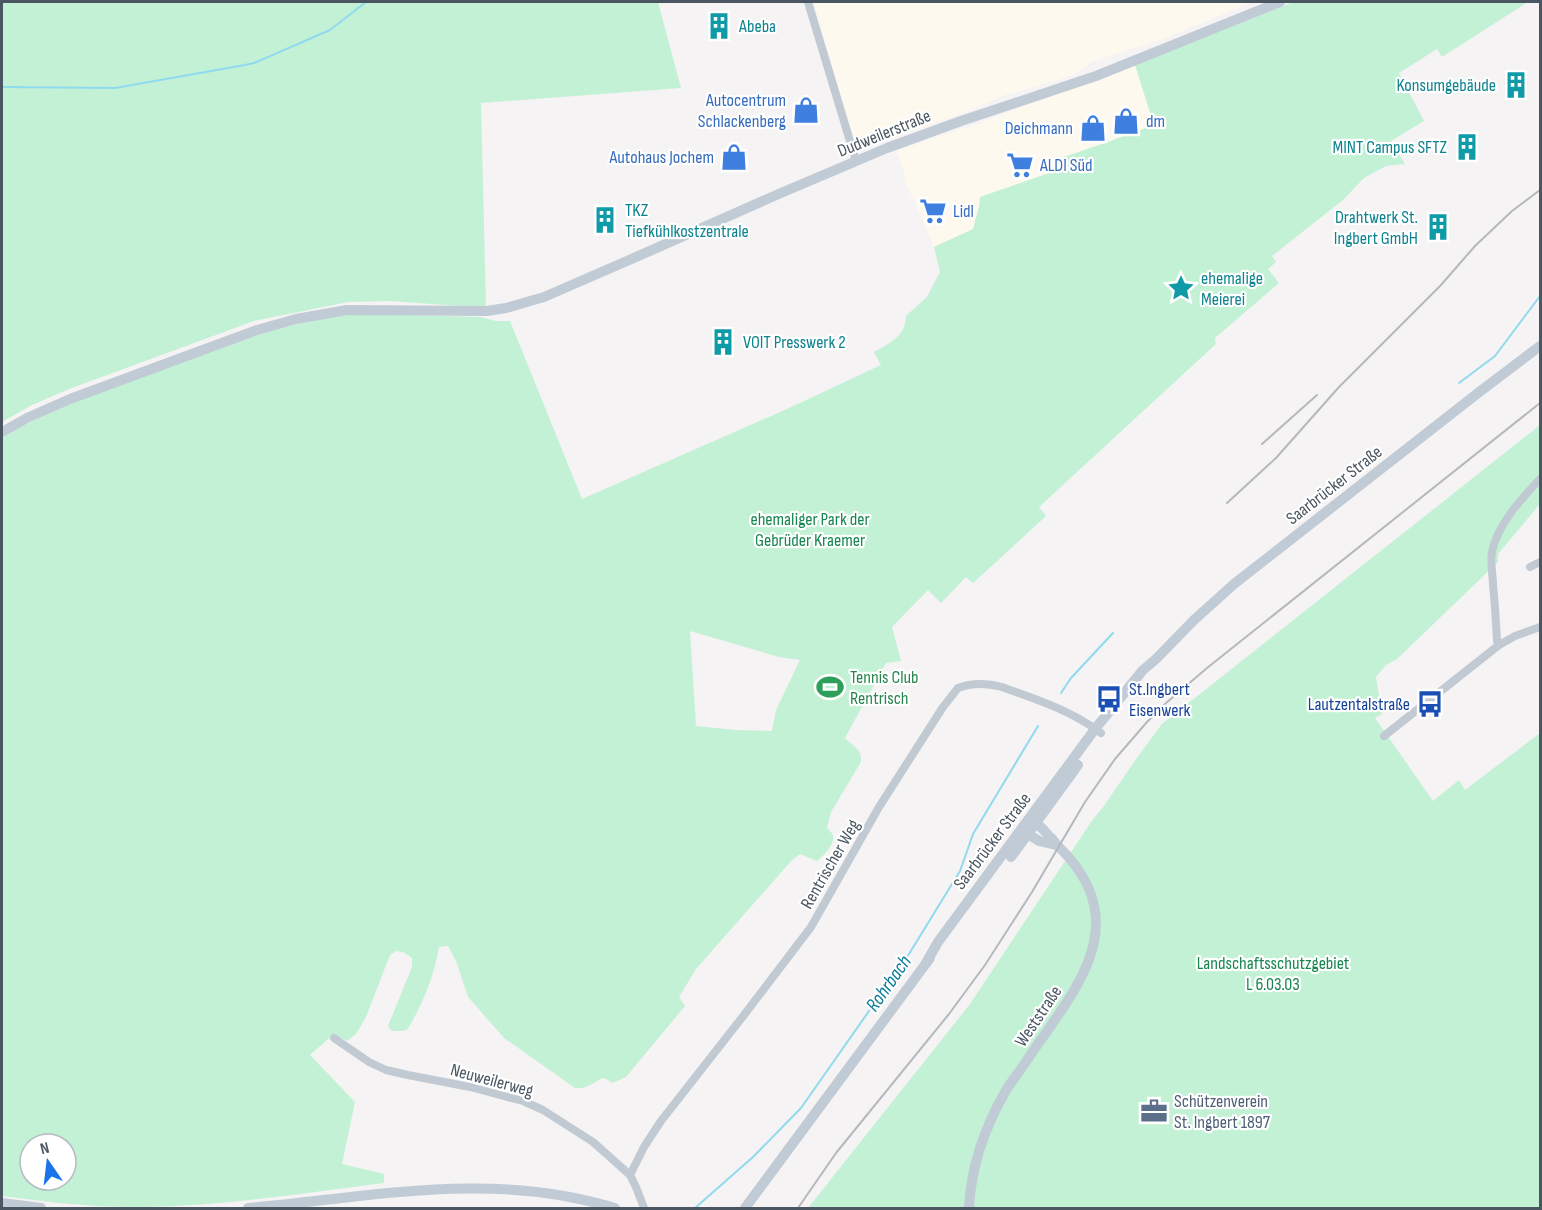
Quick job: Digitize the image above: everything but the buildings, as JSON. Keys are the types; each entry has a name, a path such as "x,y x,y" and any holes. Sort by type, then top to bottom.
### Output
{"main road":[{"name":"Dudweilerstraße","path":"2,432 70,399 257,330 296,319 347,310 487,311 544,297 856,161 921,135 1096,76 1280,2"},
{"name":"Saarbrücker Straße","path":"745,1209 926,963 942,946 1030,827 1143,670 1234,584 1540,346"},
{"name":"Weststraße","path":"969,1209 976,1159 988,1125 1006,1091 1074,992 1089,962 1095,941 1094,910 1087,886 1075,863 1051,837 1030,827"},
{"path":"248,1209 382,1192 462,1188 536,1192 615,1209"},
{"path":"6,1204 41,1209"}],"street":[{"path":"808,2 856,161"},
{"path":"1499,645 1492,555 1497,537 1508,517 1540,479"},
{"path":"1530,567 1540,562"},
{"path":"1384,736 1499,645 1515,636 1540,627"},
{"name":"Rentrischer Weg","path":"630,1175 661,1121 811,927 879,807 958,688 978,683 1002,687 1064,711 1098,731"},
{"name":"Neuweilerweg","path":"334,1038 369,1062 386,1070 510,1097 550,1114 593,1142 630,1175 644,1209"}],"shaded area":[{"path":"813,2 1253,2 1163,39 1091,62 1072,76 1002,96 969,111 903,134 858,146"},
{"path":"1135,65 1154,125 1053,161 1056,171 980,197 973,229 934,247 904,178 906,177 896,151 974,125"}],"green space":[{"path":"2,2 658,2 681,88 481,103 486,308 390,301 348,302 254,321 69,389 32,405 2,422"},
{"name":"ehemaliger Park der Gebrüder Kraemer","path":"1293,2 1528,2 1442,57 1437,49 1399,73 1424,121 1391,141 1405,164 1386,166 1364,178 1343,200 1272,256 1276,262 1268,269 1279,283 1215,338 1216,344 1039,507 1046,516 973,583 966,577 941,603 928,590 892,627 901,661 886,663 845,738 859,751 861,762 831,812 827,828 833,836 830,847 817,861 800,854 792,860 696,969 679,997 685,1006 626,1077 612,1083 601,1079 586,1087 575,1088 504,1038 468,997 456,961 448,946 439,947 427,990 407,1030 392,1031 388,1026 412,967 412,958 403,952 396,951 390,955 366,1017 356,1034 347,1041 334,1034 310,1055 355,1102 342,1164 384,1174 384,1183 264,1198 173,1206 90,1206 2,1196 2,437 72,403 271,330 334,316 372,314 480,317 496,321 510,321 582,499 881,365 874,352 900,334 906,316 927,297 940,272 934,247 973,229 980,197 1055,171 1052,161 1154,125 1135,65","holes":["690,631 779,657 800,660 776,710 772,731 696,726"]},
{"name":"Landschaftsschutzgebiet L 6.03.03","path":"1540,425 1540,504 1498,554 1498,562 1397,659 1386,665 1376,677 1382,714 1375,718 1433,801 1459,780 1465,790 1540,733 1540,1208 808,1208 970,1004 1091,822 1162,724"}],"waterway":[{"path":"2,87 115,88 254,63 330,30 366,2"},
{"name":"Rohrbach","path":"1459,383 1495,356 1540,296"},
{"name":"Rohrbach","path":"1061,693 1071,678 1113,633"},
{"name":"Rohrbach","path":"695,1208 753,1157 801,1108 909,954 960,871 973,834 1038,726"}],"railway":[{"path":"1227,503 1276,458 1339,387 1441,285 1475,246 1512,211 1540,190"},
{"path":"1262,444 1317,395"},
{"path":"798,1208 836,1153 949,1014 985,965 1032,892 1085,802 1115,759 1147,722 1207,668 1540,403"}],"place":[{"name":"Abeba","path":"719,26"},
{"name":"Konsumgebäude","path":"1516,85"},
{"name":"Autocentrum Schlackenberg","path":"806,110"},
{"name":"dm","path":"1126,121"},
{"name":"Deichmann","path":"1093,128"},
{"name":"MINT Campus SFTZ","path":"1467,147"},
{"name":"Autohaus Jochem","path":"734,157"},
{"name":"ALDI Süd","path":"1020,165"},
{"name":"Lidl","path":"933,211"},
{"name":"TKZ Tiefkühlkostzentrale","path":"605,220"},
{"name":"Drahtwerk St. Ingbert GmbH","path":"1438,227"},
{"name":"ehemalige Meierei","path":"1181,288"},
{"name":"VOIT Presswerk 2","path":"723,342"},
{"name":"Tennis Club Rentrisch","path":"830,687"},
{"name":"St.Ingbert Eisenwerk","path":"1109,699"},
{"name":"Lautzentalstraße","path":"1430,704"},
{"name":"Schützenverein St. Ingbert 1897","path":"1154,1111"}]}
